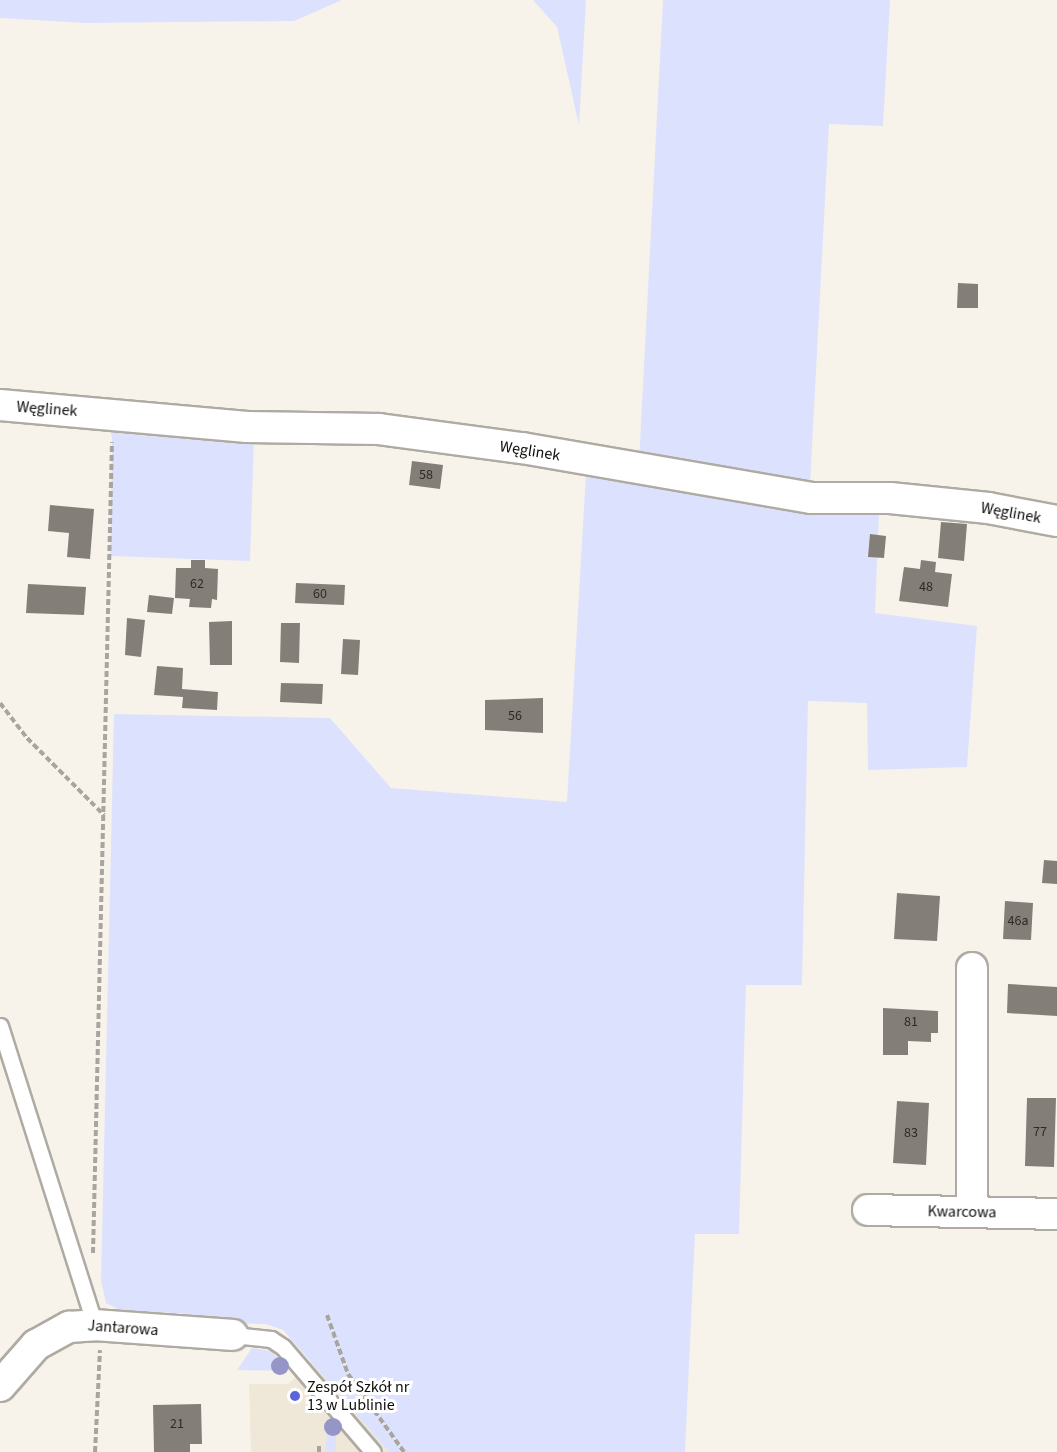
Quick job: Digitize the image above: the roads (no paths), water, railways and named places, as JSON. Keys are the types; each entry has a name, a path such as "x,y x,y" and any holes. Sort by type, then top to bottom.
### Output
{"street":[{"name":"Węglinek","path":"0,405 247,427 379,429 522,448 811,498 890,498 988,508 1057,521"},
{"path":"972,968 972,1212"},
{"name":"Kwarcowa","path":"868,1210 1057,1214"},
{"name":"Jantarowa","path":"0,1386 46,1337 69,1327 98,1334 233,1335"}],"lane":[{"path":"0,1026 98,1334"},
{"path":"233,1335 271,1339 283,1347 374,1452"}],"place":[{"name":"Zespół Szkół nr 13 w Lublinie","path":"295,1396"}]}
